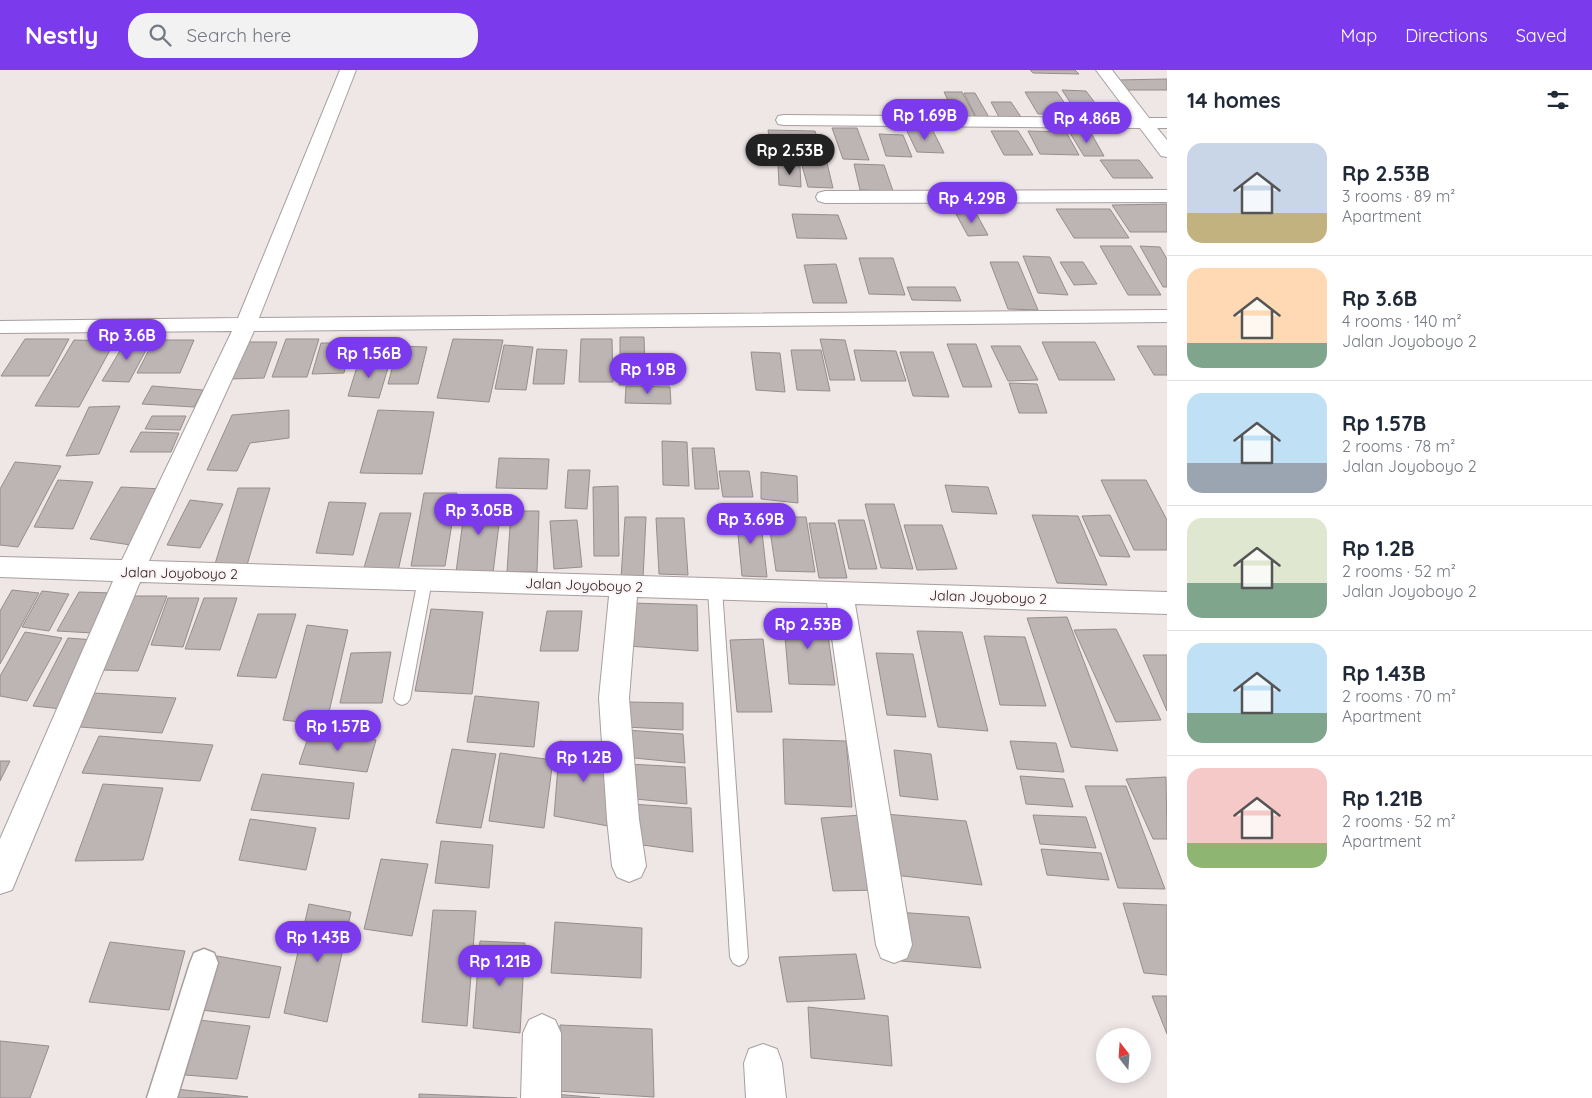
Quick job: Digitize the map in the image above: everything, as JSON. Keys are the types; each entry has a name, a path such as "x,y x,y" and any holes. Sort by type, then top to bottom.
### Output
{"street":[{"path":"0,878 130,572 246,324 348,70"},
{"path":"1104,70 1167,152"},
{"path":"784,120 1167,123"},
{"path":"825,198 1167,196"},
{"path":"0,327 1167,316"},
{"name":"Jalan Joyoboyo 2","path":"0,567 1167,603"},
{"path":"624,586 614,698 622,819 629,866"},
{"path":"839,592 894,945"},
{"path":"162,1098 204,963"},
{"path":"541,1098 542,1033"}],"lane":[{"path":"402,699 425,580"},
{"path":"715,589 739,956"}],"building":[{"path":"1030,70 1075,70 1079,74 1033,73"},
{"path":"1167,79 1167,90 1125,90 1117,80"},
{"path":"1062,90 1086,91 1104,115 1078,114"},
{"path":"944,92 962,92 977,120 957,119"},
{"path":"1025,92 1057,92 1072,114 1038,114"},
{"path":"964,93 975,93 990,119 977,119"},
{"path":"991,102 1011,102 1021,117 999,117"},
{"path":"832,128 857,128 869,160 843,159"},
{"path":"906,129 932,129 944,153 917,152"},
{"path":"768,130 815,131 822,153 772,152"},
{"path":"991,131 1018,131 1033,155 1004,155"},
{"path":"1028,131 1066,132 1079,155 1040,154"},
{"path":"1070,133 1091,133 1104,156 1084,156"},
{"path":"879,134 903,135 912,157 886,156"},
{"path":"1100,160 1139,160 1153,178 1113,178"},
{"path":"801,162 827,163 833,188 808,187"},
{"path":"854,164 884,165 893,191 860,190"},
{"path":"778,165 800,166 801,187 779,185"},
{"path":"1167,204 1167,232 1130,232 1112,205"},
{"path":"1056,209 1110,209 1129,238 1074,238"},
{"path":"976,213 988,235 968,236 956,214"},
{"path":"792,214 838,215 847,239 797,238"},
{"path":"1100,246 1131,246 1161,295 1128,295"},
{"path":"1140,246 1160,247 1167,259 1167,287 1163,287"},
{"path":"1023,256 1050,257 1068,295 1038,293"},
{"path":"859,258 893,258 905,295 869,294"},
{"path":"990,262 1018,262 1038,310 1008,309"},
{"path":"1060,262 1083,262 1097,284 1074,285"},
{"path":"836,264 847,303 813,303 804,265"},
{"path":"907,287 955,287 961,301 912,300"},
{"path":"620,337 644,337 645,367 620,367"},
{"path":"25,339 69,339 49,376 1,376"},
{"path":"127,339 152,339 129,382 102,381"},
{"path":"286,339 319,339 307,377 272,377"},
{"path":"453,339 503,340 489,402 437,398"},
{"path":"581,339 612,339 613,382 579,382"},
{"path":"820,339 845,340 855,380 830,380"},
{"path":"74,340 115,341 79,407 35,406"},
{"path":"154,340 194,340 180,373 137,373"},
{"path":"245,342 277,342 264,378 230,379"},
{"path":"1042,342 1095,342 1115,380 1059,380"},
{"path":"321,343 351,343 344,373 312,374"},
{"path":"947,344 976,344 992,387 963,387"},
{"path":"504,345 533,347 526,390 495,389"},
{"path":"398,346 427,347 418,384 388,384"},
{"path":"991,346 1020,346 1038,380 1008,381"},
{"path":"1137,346 1167,346 1167,375 1154,375"},
{"path":"537,349 567,350 564,384 533,384"},
{"path":"791,350 821,350 830,391 797,390"},
{"path":"854,350 896,351 906,381 861,381"},
{"path":"751,352 780,353 785,392 756,390"},
{"path":"900,352 933,352 949,397 913,396"},
{"path":"359,360 390,361 379,398 348,396"},
{"path":"619,369 669,369 670,385 619,385"},
{"path":"1009,383 1037,384 1047,413 1019,413"},
{"path":"152,386 203,390 194,407 142,404"},
{"path":"626,386 670,387 671,404 625,403"},
{"path":"120,406 99,454 66,456 89,407"},
{"path":"289,410 289,438 250,443 237,471 207,470 232,415"},
{"path":"378,410 434,412 422,474 360,473"},
{"path":"152,416 186,416 180,430 145,429"},
{"path":"141,432 179,433 171,452 130,452"},
{"path":"662,441 687,442 689,486 663,485"},
{"path":"692,448 714,448 719,489 695,489"},
{"path":"499,458 549,459 547,489 496,488"},
{"path":"15,462 61,466 18,547 0,545 0,489"},
{"path":"568,470 590,470 587,509 565,508"},
{"path":"719,471 749,471 753,497 723,497"},
{"path":"761,472 797,476 798,503 761,499"},
{"path":"58,480 93,482 73,529 34,527"},
{"path":"1101,480 1146,480 1167,520 1167,550 1134,550"},
{"path":"945,485 988,487 997,514 952,512"},
{"path":"618,486 619,556 594,556 593,487"},
{"path":"121,487 163,489 131,545 90,539"},
{"path":"238,488 270,488 247,565 215,564"},
{"path":"424,493 457,493 445,566 411,566"},
{"path":"466,499 502,500 493,573 456,572"},
{"path":"190,500 223,504 200,548 167,545"},
{"path":"329,502 366,503 353,555 316,553"},
{"path":"865,504 894,504 913,569 881,568"},
{"path":"511,511 539,511 537,572 507,572"},
{"path":"380,513 411,513 398,571 363,571"},
{"path":"736,514 760,514 767,577 742,576"},
{"path":"1032,515 1078,516 1107,585 1057,583"},
{"path":"1110,515 1130,557 1100,556 1082,516"},
{"path":"625,517 646,517 643,579 621,578"},
{"path":"768,517 806,517 815,572 776,571"},
{"path":"656,518 684,518 688,575 659,574"},
{"path":"577,520 582,567 554,569 550,521"},
{"path":"838,520 864,520 877,569 849,569"},
{"path":"809,523 835,523 847,578 819,578"},
{"path":"904,525 942,525 957,569 917,570"},
{"path":"12,590 39,593 0,664 0,611"},
{"path":"42,591 69,594 49,631 22,627"},
{"path":"79,592 113,593 93,633 57,631"},
{"path":"132,596 167,596 138,671 101,670"},
{"path":"168,598 199,598 183,647 151,645"},
{"path":"204,598 237,598 220,650 185,649"},
{"path":"632,603 697,605 698,651 628,646"},
{"path":"431,609 483,612 472,694 415,691"},
{"path":"547,611 582,611 578,651 540,651"},
{"path":"783,613 825,614 835,685 789,684"},
{"path":"258,614 296,614 276,678 237,676"},
{"path":"1067,617 1118,751 1071,747 1027,618"},
{"path":"307,625 348,630 326,725 283,720"},
{"path":"1116,629 1161,720 1116,722 1074,630"},
{"path":"917,631 962,632 988,731 938,727"},
{"path":"25,632 62,638 27,701 0,696 0,676"},
{"path":"984,636 1025,637 1046,706 1000,705"},
{"path":"68,638 94,640 62,709 33,706"},
{"path":"763,639 772,712 737,712 730,640"},
{"path":"391,652 382,703 340,703 351,653"},
{"path":"876,653 913,654 926,717 887,715"},
{"path":"1143,655 1167,655 1167,711"},
{"path":"94,693 176,698 162,733 80,727"},
{"path":"475,696 539,702 534,747 467,742"},
{"path":"628,702 683,703 683,730 626,727"},
{"path":"626,730 683,734 685,763 624,757"},
{"path":"310,732 376,740 367,772 299,764"},
{"path":"99,736 213,745 200,781 82,773"},
{"path":"783,739 846,741 852,807 785,804"},
{"path":"560,741 612,749 608,826 554,816"},
{"path":"1010,741 1056,743 1064,772 1017,769"},
{"path":"452,749 496,754 481,828 436,823"},
{"path":"894,750 931,754 938,800 900,796"},
{"path":"500,753 553,760 544,828 489,821"},
{"path":"0,761 10,761 0,781"},
{"path":"628,764 685,767 687,804 625,798"},
{"path":"262,774 354,783 349,819 251,810"},
{"path":"1020,776 1064,779 1073,807 1026,804"},
{"path":"1166,777 1167,839 1153,839 1126,779"},
{"path":"103,784 163,788 143,860 75,861"},
{"path":"1085,786 1126,786 1165,889 1118,888"},
{"path":"631,804 691,808 693,852 628,843"},
{"path":"885,814 966,821 982,885 894,875"},
{"path":"861,815 879,890 833,891 821,818"},
{"path":"1033,815 1086,817 1096,848 1040,844"},
{"path":"250,819 316,828 306,870 239,860"},
{"path":"441,841 493,845 489,888 435,883"},
{"path":"1041,849 1101,853 1109,880 1047,875"},
{"path":"381,859 428,864 412,936 364,929"},
{"path":"1123,903 1167,905 1167,975 1144,973"},
{"path":"309,904 351,912 327,1022 284,1013"},
{"path":"433,910 476,911 467,1026 422,1022"},
{"path":"896,912 969,917 981,968 901,961"},
{"path":"555,922 642,928 641,978 551,973"},
{"path":"480,941 525,943 520,1033 473,1028"},
{"path":"110,942 185,951 169,1010 89,1002"},
{"path":"856,954 865,999 787,1002 779,957"},
{"path":"217,956 281,967 269,1018 201,1010"},
{"path":"1152,996 1167,996 1167,1034"},
{"path":"808,1007 888,1016 892,1066 811,1058"},
{"path":"199,1020 250,1026 237,1079 185,1075"},
{"path":"560,1025 652,1029 654,1097 557,1091"},
{"path":"0,1041 49,1046 30,1098 0,1098"},
{"path":"176,1089 248,1097 173,1098"},
{"path":"419,1094 517,1098 419,1098"},
{"path":"555,1094 600,1098 555,1098"}]}
